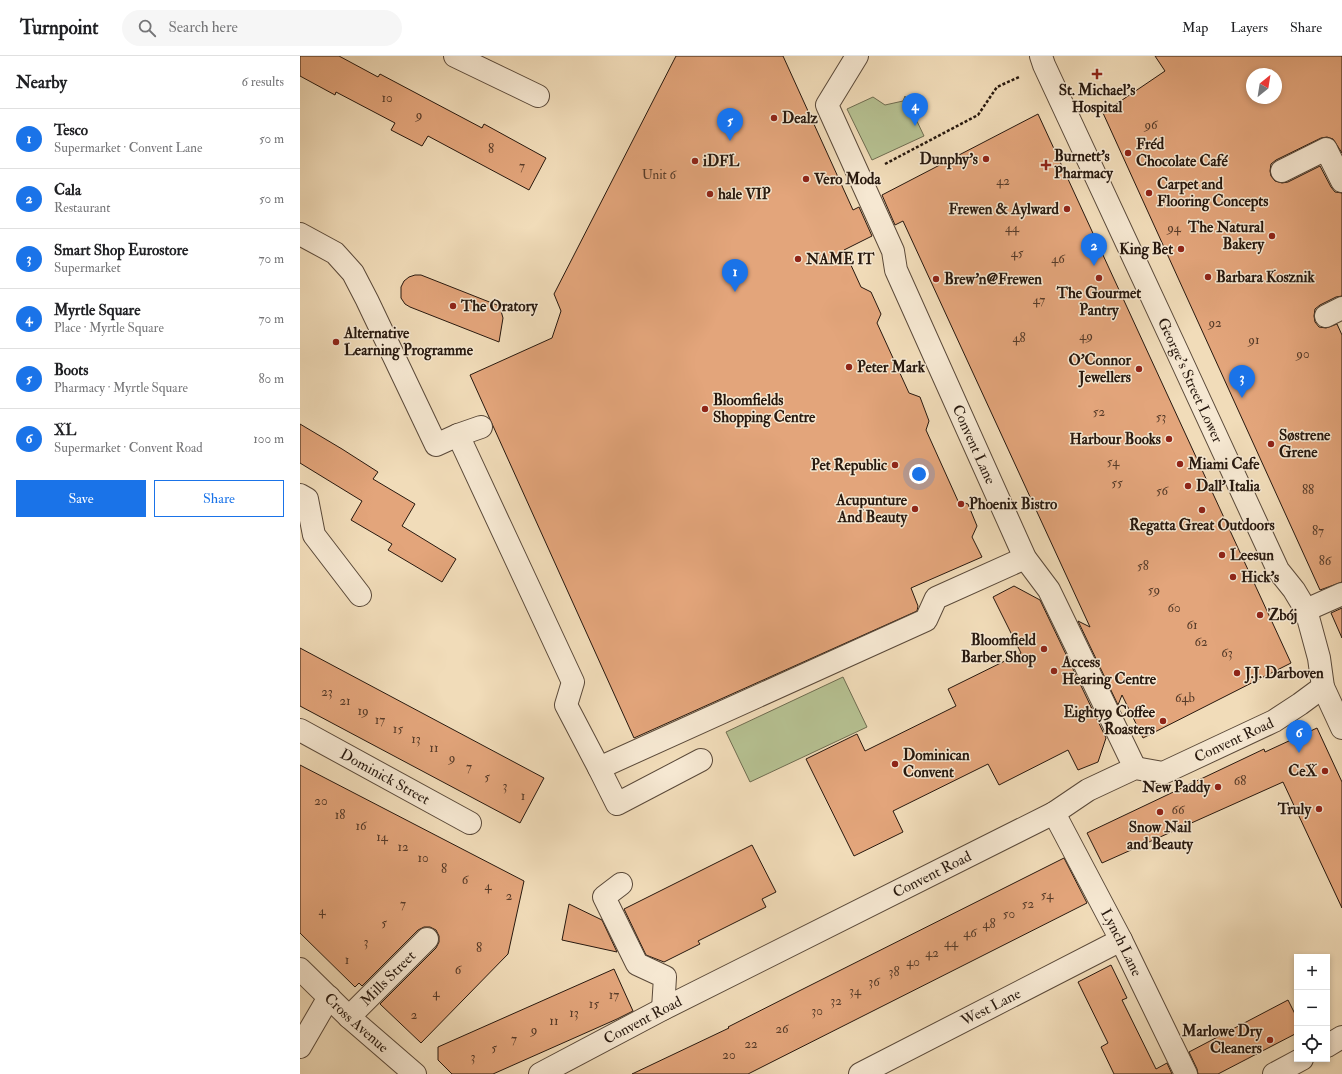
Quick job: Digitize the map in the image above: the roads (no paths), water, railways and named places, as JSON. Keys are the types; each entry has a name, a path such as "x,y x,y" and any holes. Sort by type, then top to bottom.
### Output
{"street":[{"path":"455,56 538,96"},
{"name":"Convent Lane","path":"857,56 827,105 893,251 896,270 1025,558 1049,590 1134,768"},
{"name":"George's Street Lower","path":"1042,61 1278,570 1294,590 1306,610 1319,658 1323,687 1342,728"},
{"path":"1282,171 1326,149 1342,181"},
{"path":"300,234 335,253 353,273 436,445 458,435 482,427"},
{"path":"458,435 573,682 566,705 617,804 701,760"},
{"path":"300,495 307,499 314,535 360,595"},
{"path":"598,768 926,620 936,598 1025,558"},
{"path":"1306,610 1342,594"},
{"name":"Convent Road","path":"540,1074 663,1009 1054,813 1088,790 1134,768 1163,772 1274,721 1323,687"},
{"name":"Dominick Street","path":"300,730 470,823"},
{"name":"Lynch Lane","path":"1054,813 1120,940 1186,1074"},
{"path":"621,884 604,897 637,964 665,977 663,1009"},
{"name":"Mills Street","path":"349,1017 427,939"},
{"name":"West Lane","path":"860,1074 1120,940"},
{"name":"Cross Avenue","path":"300,969 349,1017 416,1074"},
{"path":"300,1047 329,997"},
{"path":"1330,1044 1342,1037"},
{"path":"1274,1074 1296,1062"}],"place":[{"name":"St. Michael's Hospital","path":"1097,74"},
{"name":"Dealz","path":"774,118"},
{"name":"Myrtle Square","path":"915,126"},
{"name":"Boots","path":"730,141"},
{"name":"Fréd Chocolate Café","path":"1128,153"},
{"name":"Dunphy’s","path":"986,159"},
{"name":"iDFL","path":"695,161"},
{"name":"Burnett's Pharmacy","path":"1046,165"},
{"name":"Vero Moda","path":"806,179"},
{"name":"Carpet and Flooring Concepts","path":"1149,193"},
{"name":"hale VIP","path":"710,194"},
{"name":"Frewen & Aylward","path":"1067,209"},
{"name":"The Natural Bakery","path":"1272,236"},
{"name":"King Bet","path":"1181,249"},
{"name":"NAME IT","path":"798,259"},
{"name":"Cala","path":"1094,266"},
{"name":"Barbara Kosznik","path":"1208,277"},
{"name":"The Gourmet Pantry","path":"1099,278"},
{"name":"Brew’n@Frewen","path":"936,279"},
{"name":"Tesco","path":"735,292"},
{"name":"The Oratory","path":"453,306"},
{"name":"Alternative Learning Programme","path":"336,342"},
{"name":"Peter Mark","path":"849,367"},
{"name":"O'Connor Jewellers","path":"1139,369"},
{"name":"Smart Shop Eurostore","path":"1242,398"},
{"name":"Bloomfields Shopping Centre","path":"705,409"},
{"name":"Harbour Books","path":"1169,439"},
{"name":"Søstrene Grene","path":"1271,444"},
{"name":"Miami Cafe","path":"1180,464"},
{"name":"Pet Republic","path":"895,465"},
{"name":"Dall' Italia","path":"1188,486"},
{"name":"Phoenix Bistro","path":"961,504"},
{"name":"Acupunture And Beauty","path":"915,509"},
{"name":"Regatta Great Outdoors","path":"1202,510"},
{"name":"Leesun","path":"1222,555"},
{"name":"Hick's","path":"1233,577"},
{"name":"Zbój","path":"1260,615"},
{"name":"Bloomfield Barber Shop","path":"1044,649"},
{"name":"Access Hearing Centre","path":"1054,671"},
{"name":"J.J. Darboven","path":"1237,673"},
{"name":"Eighty9 Coffee Roasters","path":"1163,721"},
{"name":"XL","path":"1299,753"},
{"name":"Dominican Convent","path":"895,764"},
{"name":"CeX","path":"1325,771"},
{"name":"New Paddy","path":"1218,787"},
{"name":"Truly","path":"1319,809"},
{"name":"Snow Nail and Beauty","path":"1160,812"},
{"name":"Marlowe Dry Cleaners","path":"1270,1040"}]}
